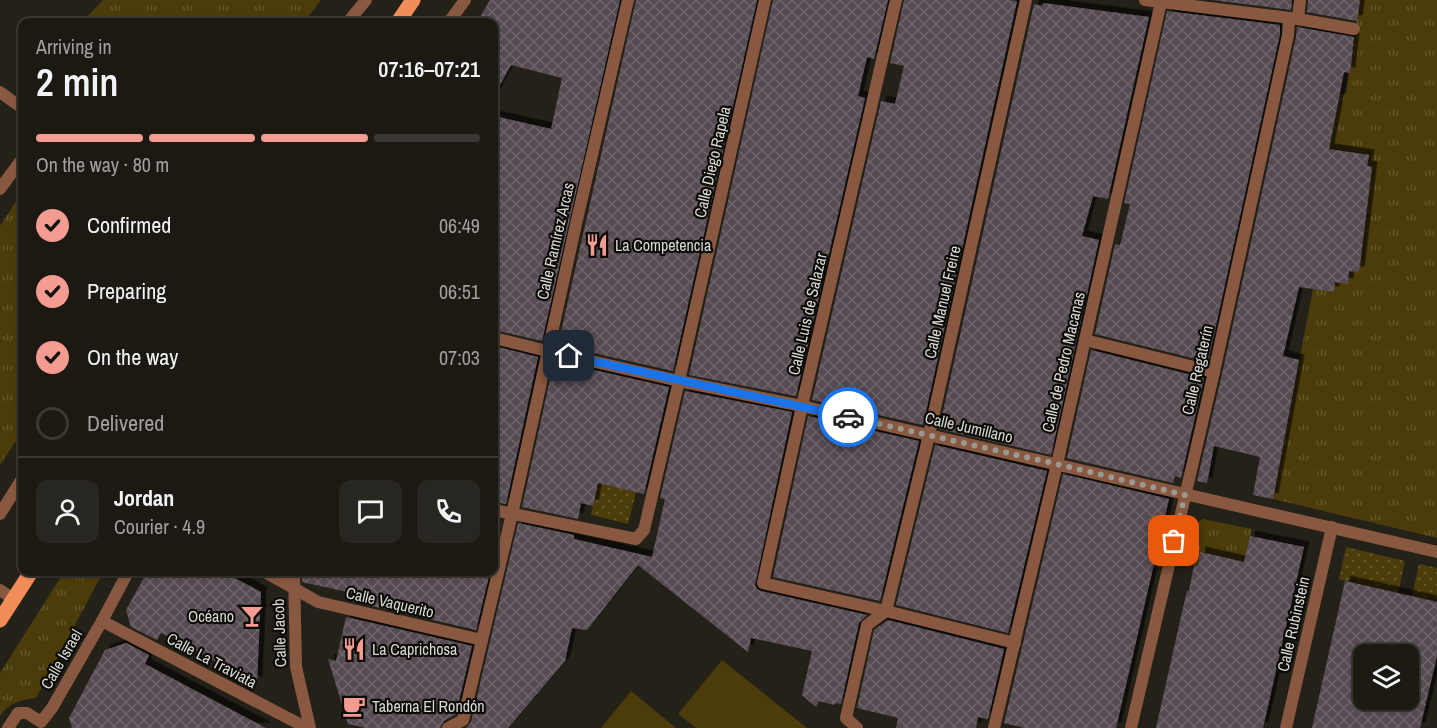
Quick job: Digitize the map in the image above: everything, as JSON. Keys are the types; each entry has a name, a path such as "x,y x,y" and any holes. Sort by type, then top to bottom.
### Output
{"main road":[{"path":"401,18 413,0"},
{"path":"0,620 28,576"}],"street":[{"path":"351,18 366,0"},
{"path":"452,18 465,0"},
{"name":"Calle Ramírez Arcas","path":"498,573 628,0"},
{"name":"Calle Diego Rapela","path":"512,514 636,539 644,530 680,381 765,0"},
{"name":"Calle Luis de Salazar","path":"886,611 763,584 896,0"},
{"name":"Calle Manuel Freire","path":"886,611 929,435 1026,0"},
{"path":"1145,0 1179,2 1354,29"},
{"name":"Calle Regaterín","path":"1131,728 1214,372 1288,35 1300,0"},
{"name":"Calle de Pedro Macanas","path":"994,728 1057,464 1161,2"},
{"path":"0,92 18,105"},
{"path":"0,189 18,164"},
{"name":"Calle Jumillano","path":"498,339 680,381 802,406 1437,552"},
{"path":"1085,340 1214,372"},
{"path":"0,514 18,485"},
{"path":"498,511 512,514"},
{"name":"Calle Rubinstein","path":"1286,728 1332,527"},
{"name":"Calle Israel","path":"8,728 18,713 27,713 46,725 52,708 126,576"},
{"name":"Calle Vaquerito","path":"272,576 318,602 482,640"},
{"name":"Calle Jacob","path":"294,576 296,667 308,728"},
{"name":"Calle Ramírez Arcas","path":"448,728 463,720 497,576"},
{"path":"0,590 13,599"},
{"path":"856,728 846,718 867,625 886,611 1015,643"},
{"name":"Calle La Traviata","path":"102,621 308,728"}],"green space":[{"path":"103,0 321,0 307,18 86,18"},
{"path":"1360,0 1437,0 1437,538 1273,499 1313,289 1334,292 1335,282 1348,283 1349,271 1359,271 1372,167 1367,166 1369,155 1329,148 1340,94 1346,94"},
{"path":"18,198 18,438 0,465 0,226"},
{"path":"598,483 636,492 628,524 591,515"},
{"path":"1203,519 1252,529 1241,575 1185,563 1194,524"},
{"path":"1346,547 1405,561 1398,593 1339,579"},
{"path":"1419,564 1437,568 1437,602 1412,596"},
{"path":"61,576 101,576 36,698 11,705 0,716 0,673"},
{"path":"722,660 807,728 696,728 678,714"},
{"path":"631,691 676,728 601,728"}],"building":[{"path":"490,0 620,0 542,341 498,331 498,117 551,129 562,78 511,65 498,89 498,18 479,18"},
{"path":"636,0 757,0 673,371 558,345"},
{"path":"773,0 888,0 874,59 867,57 858,96 865,98 796,396 689,375"},
{"path":"904,0 1017,1 923,425 812,400 881,101 895,104 904,66 890,63"},
{"path":"1212,0 1292,0 1291,10"},
{"path":"1308,0 1360,0 1357,21 1307,12"},
{"path":"1043,3 1149,17 1108,199 1093,196 1082,236 1099,240 1051,455 939,429 1034,4 1042,6"},
{"path":"1167,11 1280,25 1280,34 1208,362 1095,334 1115,244 1120,245 1130,204 1124,203"},
{"path":"1297,27 1354,37 1350,73 1344,72 1329,149 1369,155 1367,166 1372,167 1359,272 1349,271 1348,284 1335,282 1334,292 1299,287 1283,356 1299,360 1273,499 1253,495 1260,457 1214,446 1207,483 1197,481"},
{"path":"498,347 538,357 506,504 498,503"},
{"path":"1091,350 1204,378 1181,478 1175,476 1173,483 1067,458"},
{"path":"554,361 669,387 644,494 598,483 593,506 581,503 578,519 522,507"},
{"path":"685,391 792,412 755,585 761,591 867,615 859,623 841,704 835,703 834,705 819,701 816,707 802,695 812,651 751,638 748,652 638,565 587,630 572,628 565,661 508,728 466,728 471,722 518,523 574,535 574,539 652,557 665,499 660,498"},
{"path":"808,416 919,441 880,601 773,577"},
{"path":"935,445 1047,471 1008,633 896,605"},
{"path":"1063,474 1169,499 1116,728 1024,728 1004,723"},
{"path":"1250,536 1304,547 1263,728 1156,728 1187,591 1189,591 1194,565 1198,566 1200,552 1244,562"},
{"path":"145,576 231,576 261,592 257,683 161,633 157,640 131,627 126,610"},
{"path":"302,576 489,576 476,630 350,601 352,593 302,582"},
{"path":"1345,581 1437,602 1437,656 1420,728 1312,728"},
{"path":"346,617 472,646 456,714 444,721 440,728 366,728 348,724 328,659 336,661"},
{"path":"888,620 1004,649 988,719 978,717 976,728 896,728 898,718 857,708 874,630"},
{"path":"126,643 149,655 145,664 266,728 72,728 69,718 105,650"}],"way so far":[{"path":"848,417 1185,495 1174,541"}],"place":[{"name":"La Competencia","path":"597,245"},
{"name":"Océano","path":"252,616"},
{"name":"La Caprichosa","path":"354,649"},
{"name":"Taberna El Rondón","path":"354,706"}],"route":[{"path":"569,356 848,417"}]}
